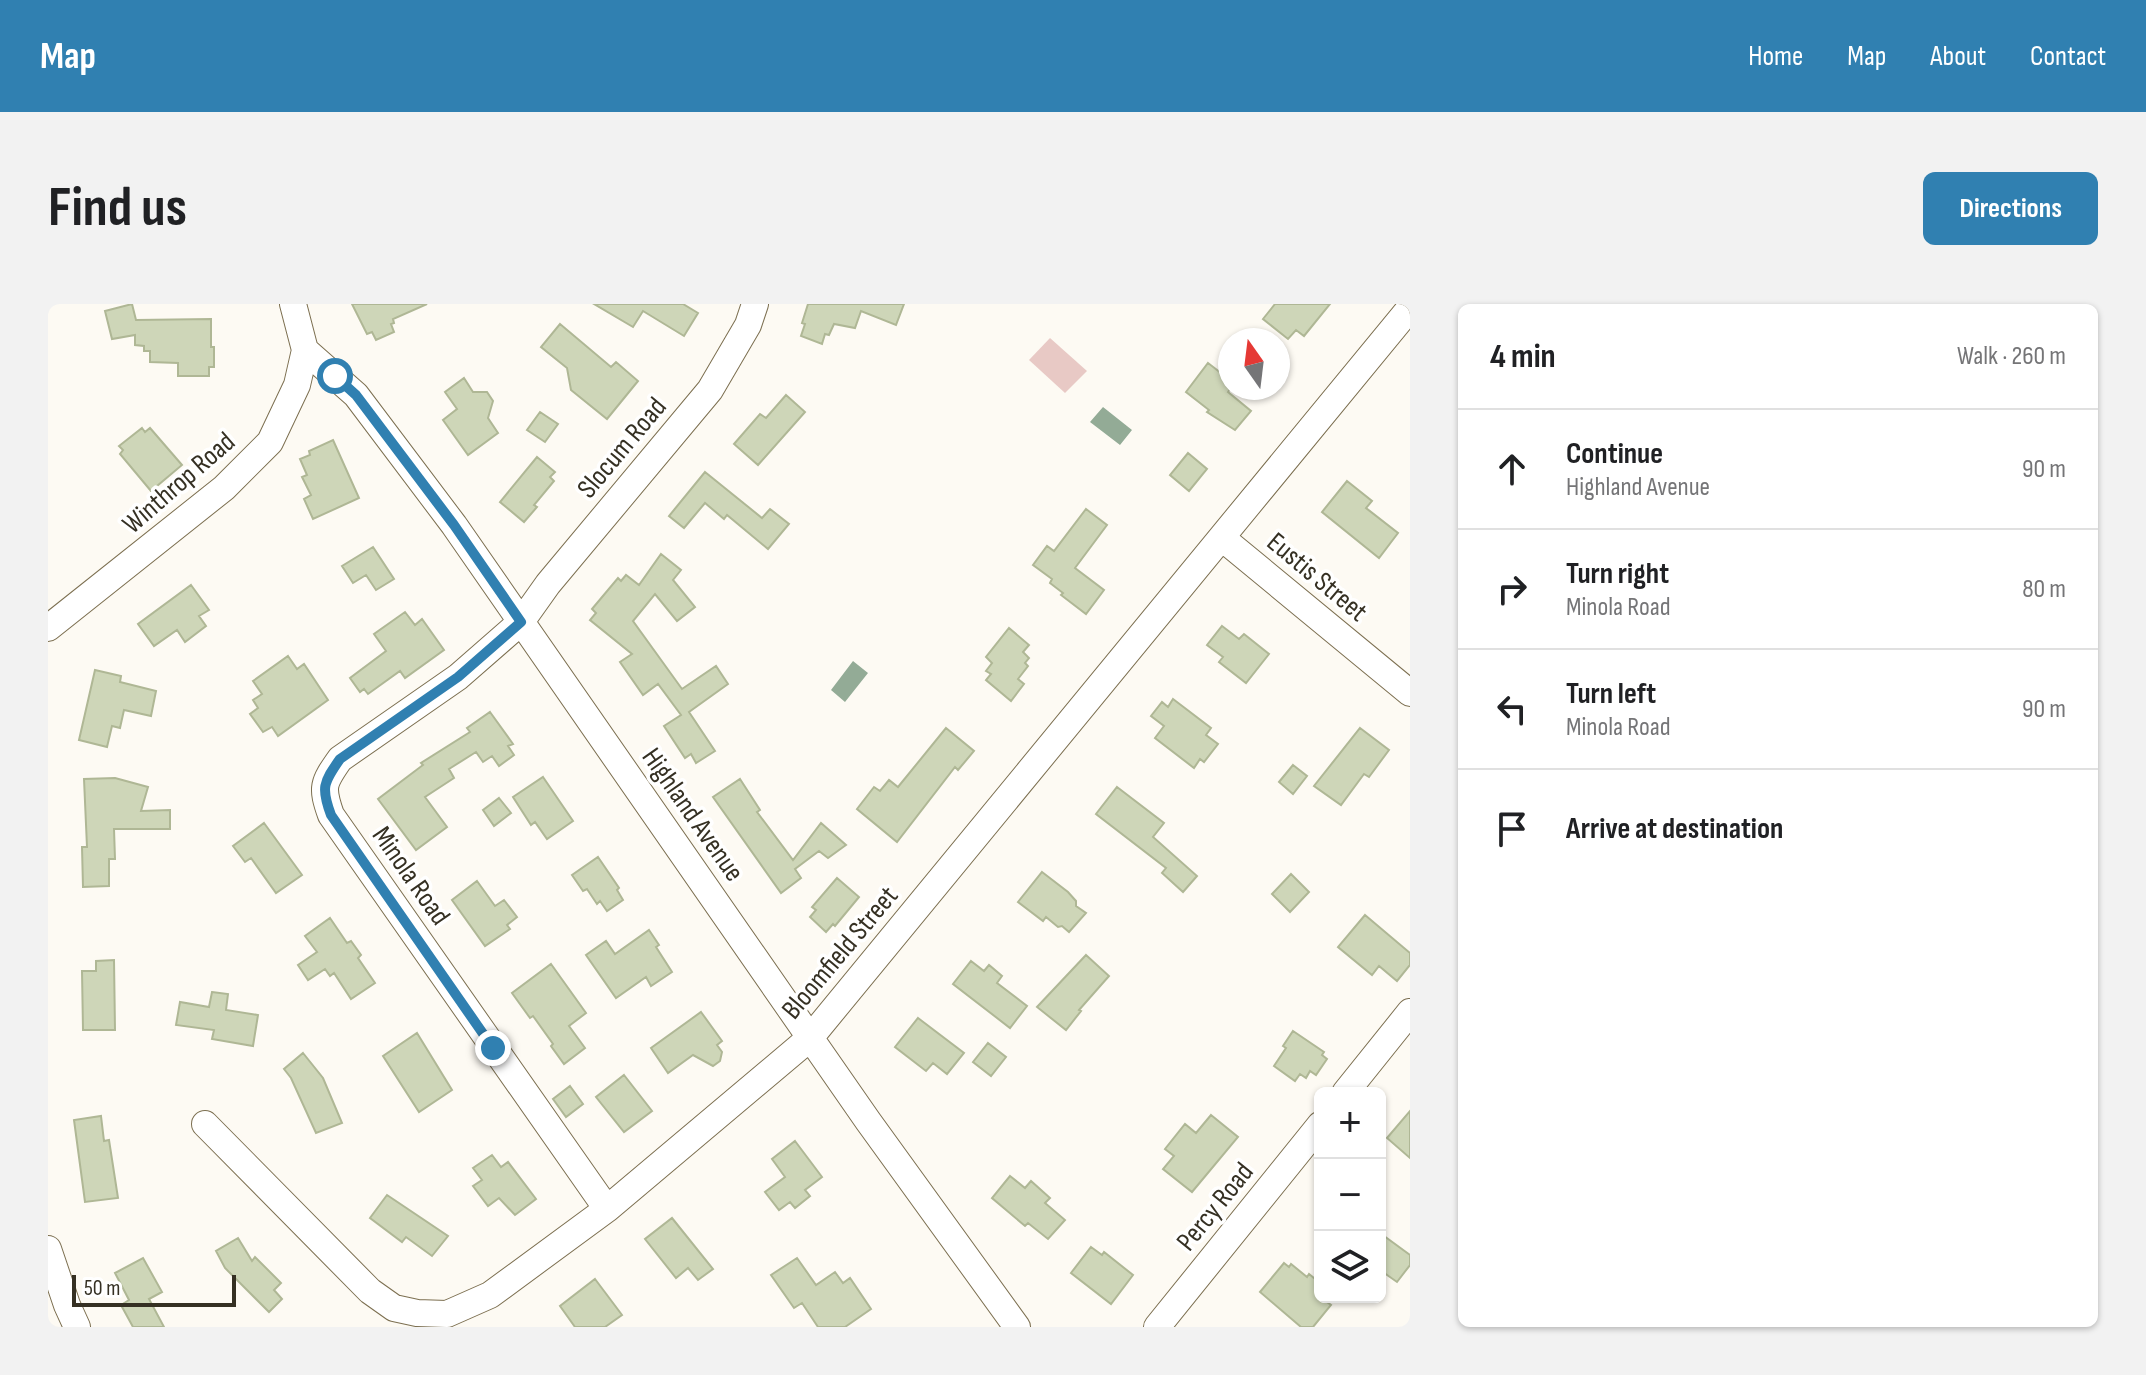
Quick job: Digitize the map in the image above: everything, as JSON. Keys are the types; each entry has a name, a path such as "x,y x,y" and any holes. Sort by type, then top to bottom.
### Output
{"street":[{"name":"Winthrop Road","path":"48,628 213,498 270,442 297,385 305,350 293,304"},
{"name":"Slocum Road","path":"521,622 548,584 710,390 748,325 755,304"},
{"name":"Bloomfield Street","path":"205,1124 370,1291 394,1308 447,1314 490,1295 607,1209 810,1038 1410,308"},
{"name":"Highland Avenue","path":"305,350 356,395 454,525 810,1038 1017,1327"},
{"name":"Eustis Street","path":"1222,538 1410,693"},
{"name":"Minola Road","path":"521,622 458,677 340,759 328,775 323,791 331,815 607,1209"},
{"path":"1350,1087 1410,1012"},
{"name":"Percy Road","path":"1157,1327 1314,1132"},
{"path":"48,1249 71,1324"}],"shaded area":[{"path":"1050,338 1087,371 1065,393 1029,360"},
{"path":"1103,407 1132,430 1120,445 1090,422"},
{"path":"853,661 868,673 845,702 831,690"}],"building":[{"path":"132,304 136,320 211,319 214,367 209,367 209,376 178,376 178,363 150,362 150,351 144,351 144,346 135,345 135,335 112,339 105,311"},
{"path":"352,304 427,304 393,319 394,332 376,340 372,332 367,334"},
{"path":"594,304 683,304 698,313 684,336 643,311 633,327"},
{"path":"808,304 904,304 896,325 861,311 855,328 834,324 829,335 825,334 822,344 801,336"},
{"path":"1275,304 1330,304 1304,336 1296,330 1290,337 1290,328 1274,328 1263,319"},
{"path":"560,324 611,367 616,362 638,381 607,419 571,390 567,368 541,347"},
{"path":"1208,363 1218,371 1218,400 1238,400 1251,411 1235,430 1207,412 1209,410 1186,392"},
{"path":"464,378 473,392 487,392 493,401 488,418 498,433 468,455 443,420 457,409 445,392"},
{"path":"786,395 805,412 758,465 734,444 760,414 766,418"},
{"path":"540,412 558,424 545,442 527,430"},
{"path":"142,428 145,432 150,428 182,465 151,491 120,454 123,450 119,446"},
{"path":"333,440 359,498 313,519 304,499 311,495 302,477 307,475 300,459 310,455 309,451"},
{"path":"1188,453 1207,469 1189,491 1170,475"},
{"path":"537,457 555,472 550,477 554,481 524,522 500,502"},
{"path":"705,472 762,518 770,509 789,524 768,549 727,515 724,519 705,503 684,528 669,516"},
{"path":"1347,481 1372,501 1366,508 1398,533 1379,558 1322,512"},
{"path":"1086,509 1107,525 1075,568 1104,590 1086,614 1061,595 1063,593 1050,583 1052,579 1033,565 1047,546 1054,551"},
{"path":"373,547 394,579 376,590 366,575 353,583 342,566"},
{"path":"661,554 681,570 673,580 695,607 677,621 655,594 633,621 682,689 716,666 728,684 689,712 715,751 696,763 691,754 685,758 664,726 681,715 658,684 643,695 620,662 632,654 590,620 596,613 592,609 618,578 621,581 626,575 639,585"},
{"path":"191,585 209,610 199,616 206,626 185,642 177,630 154,646 138,624"},
{"path":"405,612 415,625 422,619 444,650 405,678 400,671 368,694 364,689 360,692 350,678 386,651 374,634"},
{"path":"1222,626 1239,639 1244,634 1269,654 1246,683 1219,662 1223,657 1207,645"},
{"path":"1009,628 1029,645 1023,652 1029,658 1025,663 1028,666 1018,679 1024,684 1011,701 986,680 991,674 986,671 992,663 986,657"},
{"path":"288,656 297,669 304,664 328,700 278,736 272,727 263,732 250,714 258,708 253,700 262,694 253,681"},
{"path":"95,670 121,676 120,682 156,691 151,716 124,710 120,728 112,726 107,747 79,740"},
{"path":"1173,699 1211,728 1206,735 1218,744 1204,762 1200,759 1194,768 1155,738 1164,726 1151,716 1162,702 1168,707"},
{"path":"490,712 513,744 508,746 514,755 499,766 492,756 483,762 476,752 449,769 454,778 425,797 447,827 416,850 378,799 423,765 421,763 470,732 467,728"},
{"path":"946,728 974,751 958,770 955,767 897,842 857,809 874,787 880,791 889,780 898,787"},
{"path":"1360,728 1389,750 1369,777 1364,774 1341,805 1314,786"},
{"path":"1293,765 1307,776 1293,794 1279,782"},
{"path":"543,777 573,821 547,839 535,822 531,825 513,797"},
{"path":"115,778 148,787 141,811 170,810 170,829 114,829 115,859 109,859 109,886 83,887 82,847 87,847 84,779"},
{"path":"740,779 760,810 757,812 793,860 821,823 846,845 828,858 819,851 795,869 801,878 781,893 713,797"},
{"path":"1117,787 1164,823 1153,837 1197,876 1183,892 1162,873 1166,868 1096,814"},
{"path":"499,798 511,813 494,826 483,810"},
{"path":"264,823 302,875 276,893 251,858 245,862 233,846"},
{"path":"598,857 619,888 617,890 623,900 607,911 600,901 597,904 587,889 583,891 572,875"},
{"path":"1042,872 1068,892 1076,901 1076,906 1086,913 1069,932 1046,917 1043,921 1018,902"},
{"path":"1291,874 1309,892 1290,912 1272,894"},
{"path":"837,878 859,897 835,926 833,924 826,932 810,917 816,910 812,907"},
{"path":"477,881 495,906 504,900 517,917 507,925 510,929 485,946 452,900"},
{"path":"1365,915 1410,953 1410,965 1397,981 1379,966 1372,975 1338,947"},
{"path":"330,918 347,943 351,941 361,955 358,958 375,983 351,999 334,973 330,976 325,969 308,980 298,965 317,952 305,936"},
{"path":"649,930 672,972 651,986 646,977 616,998 586,955 606,941 615,954"},
{"path":"1086,955 1109,976 1066,1030 1037,1007"},
{"path":"114,960 115,1030 83,1030 82,971 96,971 96,961"},
{"path":"971,961 984,971 989,965 1002,976 997,983 1027,1006 1010,1028 953,984"},
{"path":"551,964 586,1013 569,1026 585,1048 564,1064 533,1016 530,1018 512,993"},
{"path":"212,992 228,994 226,1010 258,1015 253,1046 212,1039 214,1030 176,1025 180,1002 209,1007"},
{"path":"701,1012 722,1041 717,1045 722,1052 720,1061 713,1066 693,1055 668,1073 651,1048"},
{"path":"918,1018 964,1053 947,1074 933,1063 926,1071 895,1047"},
{"path":"1293,1031 1324,1052 1322,1055 1327,1059 1316,1075 1310,1071 1306,1078 1300,1074 1295,1081 1274,1066"},
{"path":"417,1033 452,1090 419,1112 383,1056"},
{"path":"988,1043 1006,1057 991,1076 973,1062"},
{"path":"303,1053 323,1078 342,1123 316,1133 284,1069"},
{"path":"624,1075 652,1111 624,1132 596,1097"},
{"path":"570,1086 583,1104 566,1117 553,1099"},
{"path":"1410,1111 1410,1158 1387,1138"},
{"path":"1211,1115 1238,1137 1192,1192 1163,1169 1174,1156 1165,1149 1185,1124 1196,1133"},
{"path":"101,1116 104,1141 109,1140 118,1198 85,1202 74,1120"},
{"path":"795,1141 822,1177 805,1190 810,1196 795,1208 790,1202 779,1210 765,1192 785,1177 772,1159"},
{"path":"492,1155 501,1167 508,1162 536,1199 515,1215 499,1198 488,1206 473,1186 482,1180 473,1168"},
{"path":"1010,1176 1025,1188 1031,1181 1050,1198 1045,1203 1065,1220 1048,1239 1028,1223 1025,1226 992,1198"},
{"path":"387,1195 448,1236 432,1256 406,1237 402,1242 370,1218"},
{"path":"672,1218 713,1269 698,1280 688,1268 676,1278 645,1239"},
{"path":"1386,1237 1410,1255 1410,1265 1397,1282 1386,1274"},
{"path":"238,1238 252,1261 255,1257 281,1283 274,1290 282,1299 269,1312 225,1268 216,1251"},
{"path":"1091,1247 1102,1255 1104,1252 1133,1275 1111,1304 1071,1273"},
{"path":"143,1258 162,1292 149,1299 164,1327 133,1327 121,1305 129,1300 115,1273"},
{"path":"797,1258 816,1285 835,1272 843,1283 850,1278 871,1309 845,1327 818,1327 802,1303 794,1308 771,1275"},
{"path":"1284,1263 1289,1267 1291,1264 1307,1277 1309,1274 1314,1278 1314,1303 1331,1305 1313,1327 1301,1327 1260,1292"},
{"path":"595,1279 622,1315 605,1327 575,1327 560,1306"}],"route":[{"path":"335,376 356,395 454,525 521,622 458,677 340,759 328,775 323,791 331,815 493,1048"}]}
